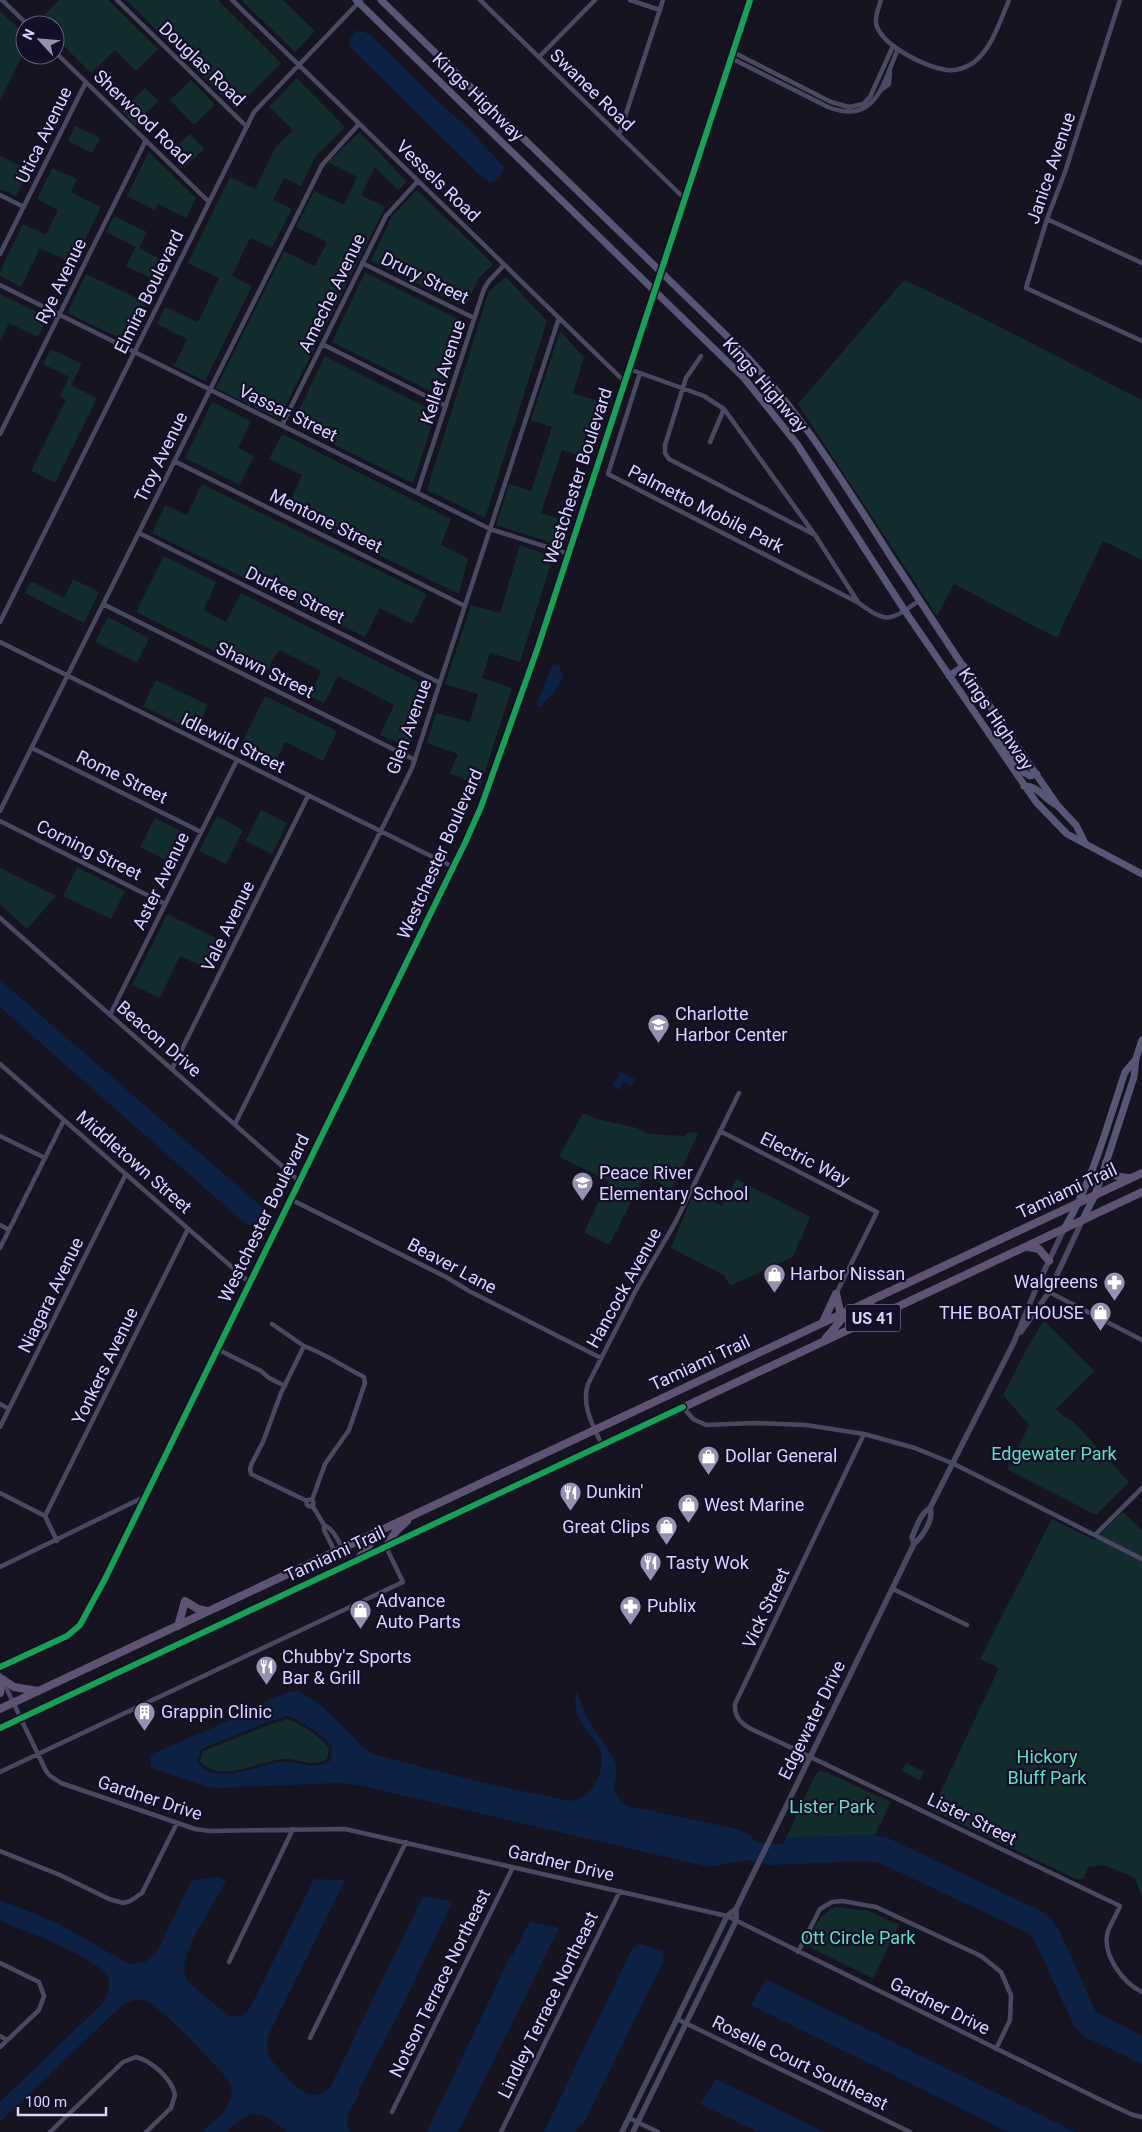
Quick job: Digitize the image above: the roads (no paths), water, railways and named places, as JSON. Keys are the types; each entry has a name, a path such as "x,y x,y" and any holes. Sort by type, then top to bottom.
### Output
{"main road":[{"name":"Kings Highway","path":"381,0 750,359 792,408 818,443 1036,774 1058,806 1076,825 1084,842"},
{"name":"Kings Highway","path":"359,1 744,378 785,427 949,676 1036,802 1067,834 1142,874"},
{"path":"949,676 964,666"},
{"path":"988,734 999,740 1025,773 1030,776 1036,774"},
{"path":"1024,786 1031,786 1039,790 1049,801 1058,806"},
{"path":"1082,1221 1095,1194 1106,1163 1139,1060 1142,1040"},
{"path":"1064,1229 1081,1201 1125,1072 1139,1060"},
{"path":"1106,1163 1107,1170 1112,1174 1131,1178"},
{"name":"Tamiami Trail","path":"0,1709 1142,1172"},
{"name":"Tamiami Trail","path":"0,1728 1142,1192"},
{"path":"1026,1247 1039,1249 1049,1261"},
{"path":"823,1342 842,1319 836,1294"},
{"path":"823,1322 836,1294"},
{"path":"856,1326 862,1311 874,1298"},
{"path":"386,1547 396,1532 412,1516"},
{"path":"356,1561 370,1545 375,1533"},
{"path":"178,1626 185,1601 198,1609 207,1611"},
{"path":"0,1693 1,1677 19,1688 40,1691"}],"street":[{"path":"2,0 18,15"},
{"name":"Douglas Road","path":"117,0 247,126"},
{"name":"Vessels Road","path":"232,0 625,382"},
{"name":"Swanee Road","path":"480,0 684,199"},
{"path":"539,57 595,0"},
{"path":"630,0 660,10"},
{"path":"619,135 663,0"},
{"name":"Westchester Boulevard","path":"0,1667 67,1636 80,1625 145,1496 481,807 537,650 750,0"},
{"path":"881,0 876,23 882,37 898,49 934,67 949,70 965,67 973,63 988,46 1009,0"},
{"name":"Janice Avenue","path":"1120,0 1026,288 1142,341"},
{"name":"Elmira Boulevard","path":"0,622 258,106 359,1"},
{"path":"733,52 832,103 848,107 858,106 870,97 893,46"},
{"path":"731,58 830,108 842,112 860,111 874,101 880,91 889,84 890,68 898,49"},
{"name":"Sherwood Road","path":"65,62 210,202"},
{"path":"886,63 890,68"},
{"name":"Utica Avenue","path":"0,254 86,82"},
{"path":"830,108 832,103"},
{"path":"858,106 860,111"},
{"name":"Troy Avenue","path":"0,811 322,165 359,124"},
{"name":"Rye Avenue","path":"0,434 146,140"},
{"name":"Ameche Avenue","path":"282,425 386,216 418,181"},
{"path":"0,195 24,207"},
{"path":"1047,219 1142,263"},
{"name":"Drury Street","path":"362,263 474,318"},
{"name":"Kellet Avenue","path":"418,493 474,318 489,280 504,265"},
{"name":"Vassar Street","path":"0,285 490,529 568,554"},
{"name":"Glen Avenue","path":"235,1124 415,760 559,318"},
{"path":"322,344 446,406"},
{"path":"683,389 686,378 701,356"},
{"name":"Palmetto Mobile Park","path":"629,369 704,396 724,410 815,535 859,603"},
{"name":"Palmetto Mobile Park","path":"640,373 608,474 859,603 874,614 894,618 920,600"},
{"name":"Palmetto Mobile Park","path":"683,389 665,445 665,453 669,460 815,535"},
{"path":"710,442 724,410"},
{"name":"Mentone Street","path":"174,461 465,606"},
{"name":"Durkee Street","path":"138,533 440,683"},
{"name":"Shawn Street","path":"103,604 415,760"},
{"name":"Idlewild Street","path":"0,642 453,867"},
{"name":"Rome Street","path":"32,748 201,832"},
{"name":"Aster Avenue","path":"110,1015 237,760"},
{"name":"Vale Avenue","path":"172,1069 308,796"},
{"name":"Corning Street","path":"0,821 166,904"},
{"name":"Beacon Drive","path":"0,918 299,1181"},
{"name":"Middletown Street","path":"0,1064 249,1282"},
{"name":"Hancock Avenue","path":"602,1445 586,1407 585,1391 646,1272 675,1223 739,1093"},
{"path":"0,1248 64,1120"},
{"name":"Electric Way","path":"720,1131 877,1212 836,1294"},
{"path":"0,1136 45,1158"},
{"name":"Niagara Avenue","path":"0,1427 126,1174"},
{"name":"Beaver Lane","path":"290,1199 440,1274 469,1291 601,1358"},
{"name":"Edgewater Drive","path":"1014,1342 1049,1292 1082,1221"},
{"path":"0,1225 9,1230"},
{"name":"Yonkers Avenue","path":"45,1516 188,1229"},
{"name":"Edgewater Drive","path":"633,2132 736,1921 736,1909 914,1544 920,1539 927,1526 932,1513 930,1508 954,1464 1014,1342 1064,1229"},
{"path":"1049,1292 1142,1340"},
{"path":"272,1324 304,1346 364,1376 365,1383 349,1430 325,1464 309,1500"},
{"path":"304,1346 250,1469 251,1474 313,1503 312,1506 324,1525 324,1530 339,1550"},
{"path":"217,1349 261,1371 269,1378 285,1386"},
{"path":"0,1404 9,1409"},
{"path":"683,1407 693,1419 706,1425 781,1423 825,1427 864,1434 915,1448 954,1464 1142,1559"},
{"name":"Vick Street","path":"811,1757 742,1724 736,1715 735,1704 864,1434"},
{"path":"1095,1535 1142,1488"},
{"path":"0,1493 45,1516 57,1541"},
{"path":"0,1568 145,1496"},
{"path":"324,1525 329,1527 339,1550"},
{"path":"0,1772 403,1582 386,1547"},
{"path":"893,1589 967,1625"},
{"name":"Gardner Drive","path":"1,1677 49,1775 61,1784 178,1823 210,1831 345,1829 726,1916 1134,2116 1142,2117"},
{"name":"Lister Street","path":"811,1757 1120,1906 1108,1931 1107,1938 1110,1953 1116,1968 1125,1980 1142,1992"},
{"path":"0,1851 60,1875 109,1899 123,1903 142,1893 178,1823"},
{"path":"229,1962 293,1829"},
{"path":"310,2038 406,1842"},
{"name":"Notson Terrace Northeast","path":"392,2112 513,1867"},
{"name":"Lindley Terrace Northeast","path":"501,2132 620,1891"},
{"path":"798,1952 820,1909 832,1902 842,1901 876,1907 981,1956 1001,1972 1011,1995 1010,2020 996,2049"},
{"name":"Edgewater Drive","path":"622,2132 726,1916 736,1909"},
{"path":"0,1964 39,1982 44,1996 39,2010 0,2047"},
{"name":"Roselle Court Southeast","path":"677,2019 910,2132"},
{"path":"0,2036 7,2040"},
{"path":"50,2132 123,2062 136,2058 150,2063 170,2082 175,2095 171,2108 146,2132"},
{"path":"629,2118 658,2132"}],"water":[{"path":"356,31 363,31 370,35 469,129 504,167 500,177 490,183 478,173 355,52 350,46 349,40"},
{"path":"553,664 559,665 563,677 554,693 540,707 537,703"},
{"path":"0,980 262,1207 268,1214 262,1223 256,1226 248,1225 242,1221 0,1007"},
{"path":"621,1072 635,1079 632,1086 622,1082 620,1090 612,1086"},
{"path":"577,1690 588,1719 614,1760 616,1775 614,1789 616,1794 628,1806 733,1828 749,1834 756,1842 782,1844 786,1838 869,1835 886,1837 1045,1913 1058,1928 1096,2012 1142,2036 1142,2064 1085,2037 1074,2026 1033,1938 1026,1932 880,1863 867,1861 772,1865 745,1860 709,1867 358,1785 339,1783 216,1788 204,1786 151,1768 150,1755 291,1691 299,1692 317,1702 359,1745 376,1755 480,1782 570,1801 590,1791 597,1780 602,1757 600,1748 580,1719 576,1709","holes":["287,1716 312,1728 328,1742 332,1747 330,1761 317,1766 281,1762 225,1774 214,1773 205,1769 197,1762 201,1749 270,1721"]},
{"path":"218,1877 226,1881 191,1944 184,1971 190,1984 232,2017 241,2015 250,2008 314,1879 345,1880 269,2034 267,2042 267,2048 272,2061 298,2088 314,2095 330,2088 423,1896 452,1902 401,2009 358,2091 360,2092 347,2122 351,2132 287,2132 270,2119 256,2114 242,2119 226,2132 202,2132 221,2115 230,2103 231,2088 228,2079 173,2022 161,2011 142,2000 130,2001 120,2007 0,2122 0,2102 104,2002 110,1984 105,1973 85,1958 0,1921 0,1900 53,1921 129,1964 145,1962 157,1952 192,1880"},
{"path":"530,1921 559,1928 458,2132 427,2132 510,1957 512,1957"},
{"path":"640,1944 664,1951 663,1962 584,2123 579,2126 576,2132 544,2132 632,1949"},
{"path":"766,1979 1075,2132 1008,2132 751,2005"},
{"path":"716,2079 824,2132 758,2132 700,2104"}],"place":[{"name":"Charlotte Harbor Center","path":"659,1043"},
{"name":"Peace River Elementary School","path":"583,1202"},
{"name":"Harbor Nissan","path":"774,1293"},
{"name":"Walgreens","path":"1114,1301"},
{"name":"THE BOAT HOUSE","path":"1100,1332"},
{"name":"Dollar General","path":"709,1475"},
{"name":"Dunkin'","path":"570,1511"},
{"name":"West Marine","path":"688,1524"},
{"name":"Great Clips","path":"666,1546"},
{"name":"Tasty Wok","path":"650,1582"},
{"name":"Publix","path":"631,1625"},
{"name":"Advance Auto Parts","path":"360,1630"},
{"name":"Chubby'z Sports Bar & Grill","path":"266,1686"},
{"name":"Grappin Clinic","path":"145,1731"}],"park label":[{"name":"Edgewater Park","path":"1054,1454"},
{"name":"Hickory Bluff Park","path":"1047,1767"},
{"name":"Lister Park","path":"832,1807"},
{"name":"Ott Circle Park","path":"858,1938"}]}
